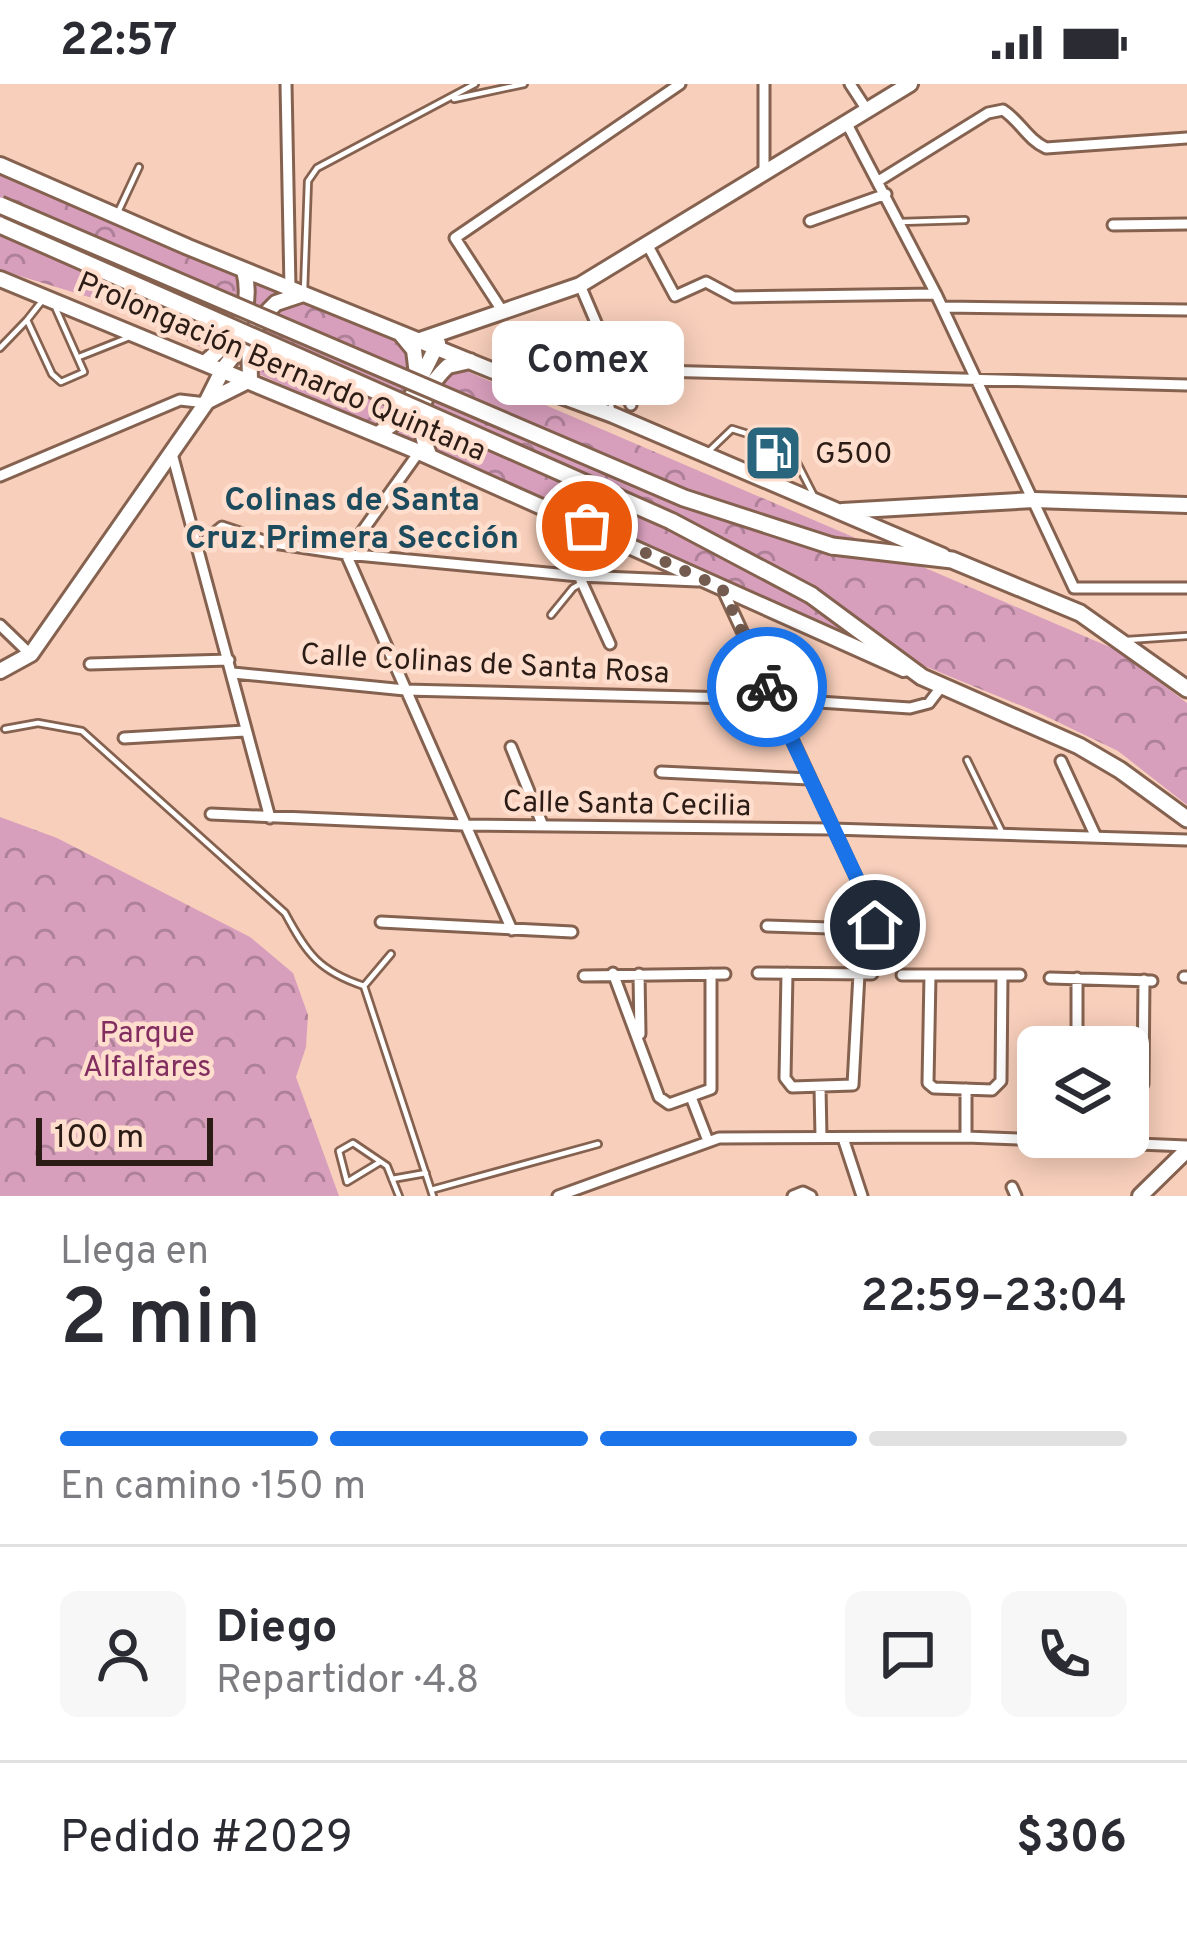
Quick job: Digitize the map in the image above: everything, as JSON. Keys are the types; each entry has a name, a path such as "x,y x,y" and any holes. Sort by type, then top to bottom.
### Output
{"main road":[{"path":"0,205 684,498 832,546 952,560 1080,614 1187,689"},
{"path":"0,225 671,521 811,595 922,677"},
{"name":"Prolongación Bernardo Quintana","path":"922,677 1078,746 1187,819"}],"street":[{"path":"286,84 299,292"},
{"path":"502,312 455,238 680,84"},
{"path":"764,84 764,173"},
{"path":"850,84 867,110"},
{"path":"0,165 399,332 420,340 439,340 580,285 910,84"},
{"path":"880,180 988,113 1003,110 1033,142 1046,148 1187,137"},
{"path":"847,122 936,294 1073,588 1187,588"},
{"path":"810,221 886,194"},
{"path":"1113,225 1187,224"},
{"path":"647,244 672,295 709,281 734,297 936,294"},
{"path":"206,362 225,346 242,321 249,291 244,270"},
{"name":"Prolongación Bernardo Quintana","path":"0,279 378,434 922,677"},
{"path":"580,285 631,405"},
{"path":"0,670 31,654 206,403 223,369 276,303 299,292"},
{"path":"942,307 1187,310"},
{"path":"399,332 414,350 418,388"},
{"path":"0,476 180,400 206,403 250,380 249,338"},
{"path":"439,340 470,362 706,454 952,560"},
{"path":"378,434 401,418 439,340"},
{"path":"346,554 425,455 419,428 426,399 448,366 470,362"},
{"path":"619,370 1187,385"},
{"path":"171,450 270,818"},
{"path":"836,511 1034,500 1187,505"},
{"path":"194,544 222,527 267,542 346,554 581,579 716,585 875,917 875,925 862,929 767,926"},
{"path":"346,554 512,930"},
{"path":"581,579 610,644"},
{"path":"0,625 31,654"},
{"path":"90,664 230,660"},
{"name":"Calle Colinas de Santa Rosa","path":"232,673 405,690 773,699 910,708 929,703 942,686"},
{"path":"124,738 245,730"},
{"path":"511,747 543,826"},
{"path":"1061,761 1096,837"},
{"path":"661,772 808,779"},
{"name":"Calle Santa Cecilia","path":"212,814 463,825 832,829 1187,840"},
{"path":"380,922 572,932"},
{"path":"614,973 664,1103 711,1089 711,974"},
{"path":"758,973 872,974"},
{"path":"787,973 786,1082 792,1088 848,1087 856,1081 859,974"},
{"path":"639,974 640,1042"},
{"path":"584,976 725,974"},
{"path":"902,975 1020,975"},
{"path":"930,975 928,1083 932,1088 992,1090 1000,1084 1002,975"},
{"path":"1050,977 1148,980 1146,1026"},
{"path":"1077,978 1077,1026"},
{"path":"820,1087 820,1137"},
{"path":"966,1089 966,1137"},
{"path":"691,1097 714,1140"},
{"path":"843,1138 862,1196"},
{"path":"558,1196 714,1140 1017,1138"},
{"path":"1149,1144 1187,1148"},
{"path":"1140,1196 1187,1148"},
{"path":"793,1196 802,1192 811,1196"}],"lane":[{"path":"299,292 308,182 317,168 475,84"},
{"path":"454,98 524,84"},
{"path":"116,216 139,166"},
{"path":"900,222 965,220"},
{"path":"0,349 48,297 84,372 57,381 27,320"},
{"path":"79,357 138,334"},
{"path":"576,401 591,381 610,392 613,416"},
{"path":"706,454 733,429 789,447 817,503"},
{"path":"551,615 581,579"},
{"path":"1122,640 1187,636"},
{"path":"5,729 38,722 82,730 285,913 319,965 338,978 364,986"},
{"path":"967,760 1003,834"},
{"path":"364,986 391,954"},
{"path":"364,986 432,1193 598,1144"},
{"path":"380,1162 347,1182 339,1151 353,1143 387,1166 399,1196"},
{"path":"392,1179 426,1173"}],"green space":[{"path":"0,171 1119,651 1187,703 1187,805 1118,751 1039,713 620,541 99,300 0,270"},
{"name":"Parque Alfalfares","path":"0,817 57,838 250,937 293,973 308,1015 306,1047 296,1077 339,1196 0,1196"}],"way so far":[{"path":"587,526 722,588 767,687"}],"place":[{"name":"G500","path":"773,453"},
{"name":"Comex","path":"587,526"}],"district":[{"name":"Colinas de Santa Cruz Primera Sección","path":"352,517"}],"route":[{"path":"767,687 875,925"}]}
